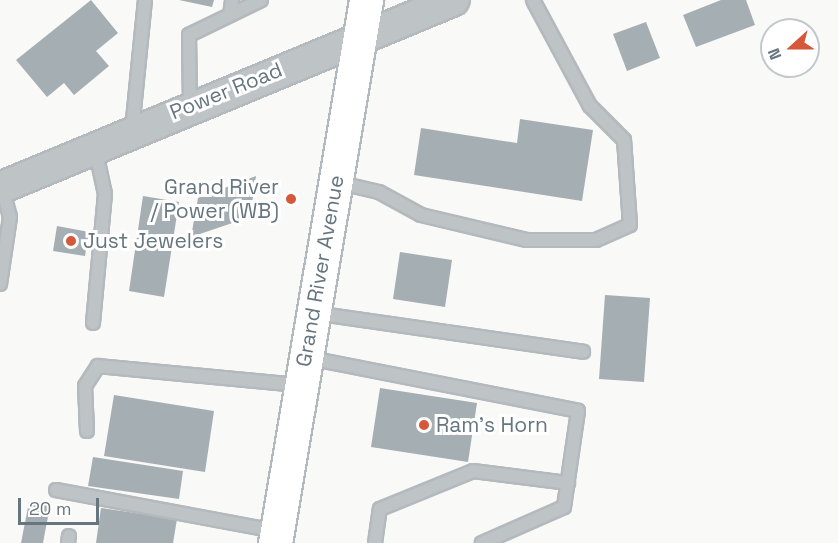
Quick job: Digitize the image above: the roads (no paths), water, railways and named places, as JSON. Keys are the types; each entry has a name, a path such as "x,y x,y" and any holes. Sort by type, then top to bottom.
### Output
{"main road":[{"name":"Grand River Avenue","path":"276,537 366,0"}],"street":[{"name":"Power Road","path":"1,187 190,105 359,40 454,0"}],"lane":[{"path":"132,130 146,0"},
{"path":"230,15 232,0"},
{"path":"190,105 189,35 261,0"},
{"path":"335,181 378,192 422,215 527,240 596,240 630,225 624,140 590,106 533,0"},
{"path":"93,323 105,194 95,147"},
{"path":"0,284 10,217 1,187"},
{"path":"313,312 583,352"},
{"path":"87,430 86,386 98,366 303,371 578,411 564,507 482,543"},
{"path":"375,543 380,509 473,471 568,483"},
{"path":"56,490 276,537"}],"place":[{"name":"Grand River / Power (WB)","path":"291,199"},
{"name":"Just Jewelers","path":"71,241"},
{"name":"Ram's Horn","path":"424,425"}]}
